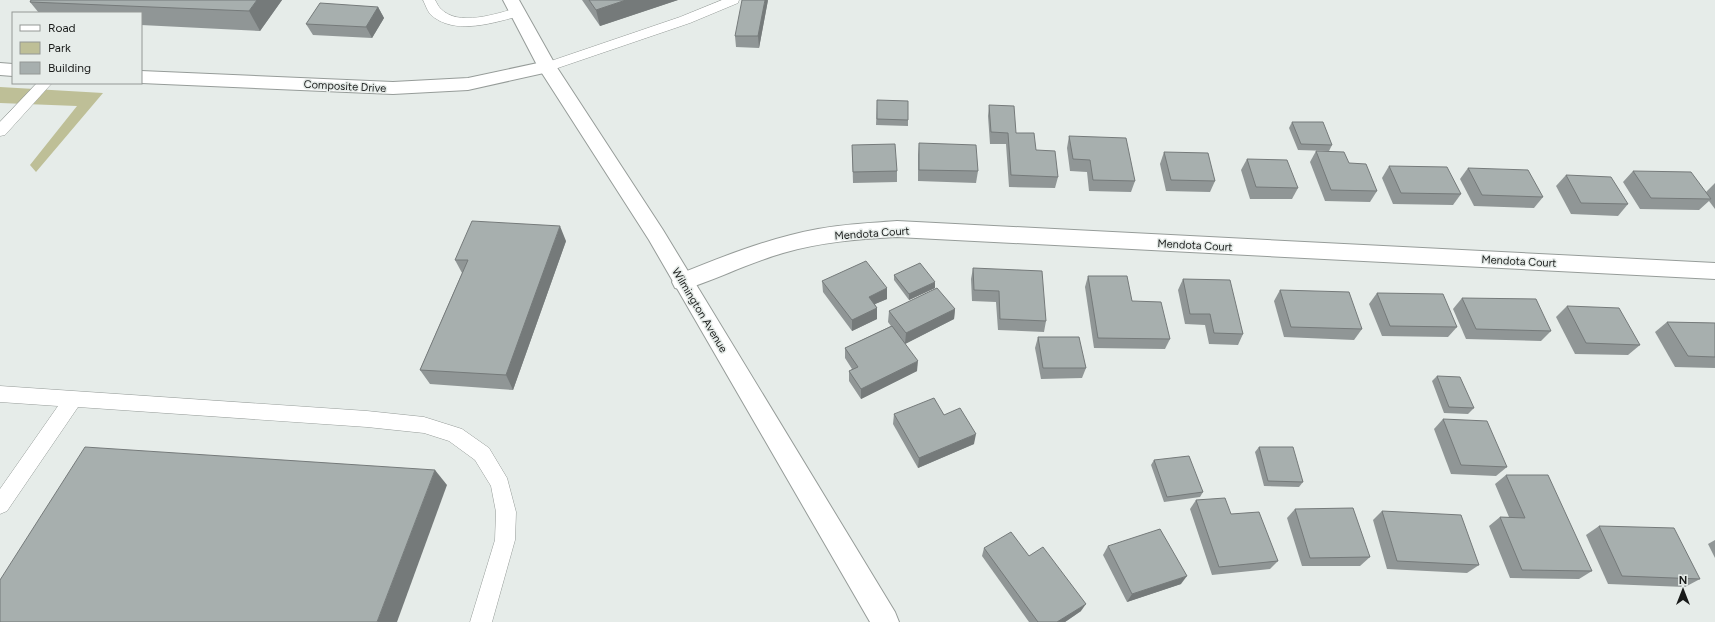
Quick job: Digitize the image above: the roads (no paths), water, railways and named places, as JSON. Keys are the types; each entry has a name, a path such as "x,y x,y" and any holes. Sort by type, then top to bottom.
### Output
{"street":[{"name":"Wilmington Avenue","path":"514,6 547,67 656,235 885,622"},
{"name":"Composite Drive","path":"142,77 393,88 468,84 547,67"},
{"path":"0,69 12,70"},
{"name":"Mendota Court","path":"683,282 773,248 817,237 897,229 1715,271"}],"lane":[{"path":"429,0 435,10 455,22 488,20 514,6"},
{"path":"547,67 685,20 733,0"},
{"path":"0,131 44,84"},
{"path":"0,394 367,419 424,425 455,435 482,454 500,484 506,512 505,540 481,622"},
{"path":"0,505 73,399"}]}
